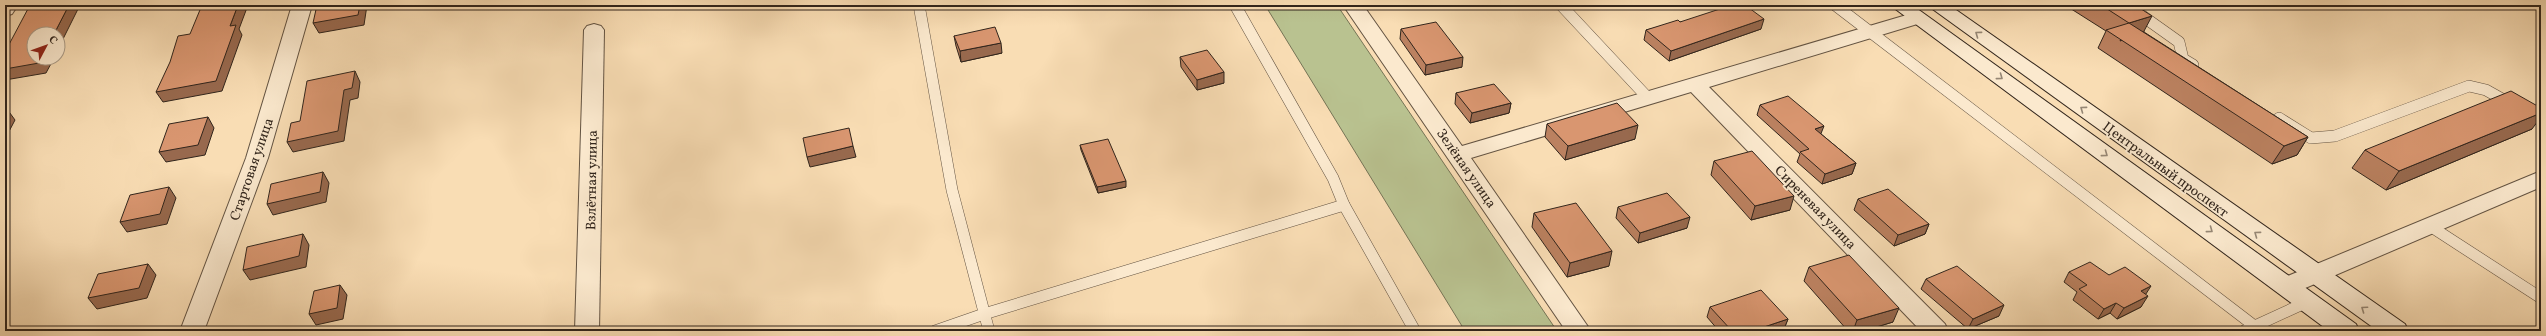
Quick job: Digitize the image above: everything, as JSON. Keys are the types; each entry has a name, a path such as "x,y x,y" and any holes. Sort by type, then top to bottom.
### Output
{"street":[{"path":"5,10 8,5"},
{"name":"Стартовая улица","path":"192,331 257,158 302,5"},
{"name":"Зелёная улица","path":"1353,5 1579,331"},
{"name":"Центральный проспект","path":"1900,5 2347,331"},
{"name":"Центральный проспект","path":"1937,5 2315,275 2396,331"},
{"path":"1458,155 1917,18"},
{"name":"Взлётная улица","path":"587,331 594,30"},
{"name":"Сиреневая улица","path":"1695,84 1936,331"},
{"path":"2287,286 2541,178"}],"lane":[{"path":"919,5 952,190 989,331"},
{"path":"1235,5 1333,178 1344,205 1415,331"},
{"path":"1561,5 1648,98"},
{"path":"1835,5 2253,329 2307,302"},
{"path":"2127,5 2179,42 2183,59 2203,71"},
{"path":"2270,113 2311,138 2335,136 2469,86 2486,90 2541,121"},
{"path":"934,331 984,314 1344,205"},
{"path":"2430,226 2541,298"}],"green space":[{"path":"1265,5 1337,5 1557,331 1465,331"}],"building":[{"path":"30,5 69,5 58,26 26,26 26,65 5,69 5,52"},
{"path":"202,5 238,5 230,26 236,25 216,81 156,92 170,62 178,36 190,34"},
{"path":"317,5 360,5 358,15 313,23"},
{"path":"1732,5 1745,5 1764,19 1671,51 1646,30 1678,20 1680,22"},
{"path":"2101,5 2135,5 2152,16 2129,23"},
{"path":"1436,22 1463,57 1426,65 1401,29"},
{"path":"2129,23 2308,137 2284,146 2106,30"},
{"path":"995,27 1001,43 960,51 954,36"},
{"path":"1207,50 1224,72 1197,80 1180,57"},
{"path":"355,71 352,88 344,90 338,131 287,142 291,123 300,121 307,81"},
{"path":"1494,84 1511,103 1472,113 1456,93"},
{"path":"2511,91 2541,108 2541,113 2399,171 2365,150"},
{"path":"1788,96 1824,126 1815,129 1856,163 1825,174 1800,152 1809,149 1760,105"},
{"path":"1617,103 1638,125 1568,146 1547,124"},
{"path":"208,117 198,145 159,152 169,124"},
{"path":"849,128 853,146 807,157 803,138"},
{"path":"1108,139 1126,181 1097,187 1080,145"},
{"path":"1752,151 1794,196 1755,206 1714,161"},
{"path":"323,172 320,192 267,204 271,184"},
{"path":"169,187 160,214 120,222 130,195"},
{"path":"1888,189 1929,224 1898,235 1858,199"},
{"path":"1667,193 1690,217 1640,233 1618,207"},
{"path":"1576,203 1612,251 1570,263 1534,213"},
{"path":"303,234 299,256 243,270 247,247"},
{"path":"1849,255 1899,308 1857,320 1809,267"},
{"path":"2090,262 2109,275 2125,267 2151,286 2141,291 2148,296 2124,308 2116,303 2104,309 2079,289 2087,285 2069,272"},
{"path":"148,264 139,288 88,298 98,274"},
{"path":"1957,266 2004,305 1973,319 1926,279"},
{"path":"340,285 337,308 309,314 314,291"},
{"path":"1761,290 1788,319 1752,331 1732,331 1710,307"}]}
